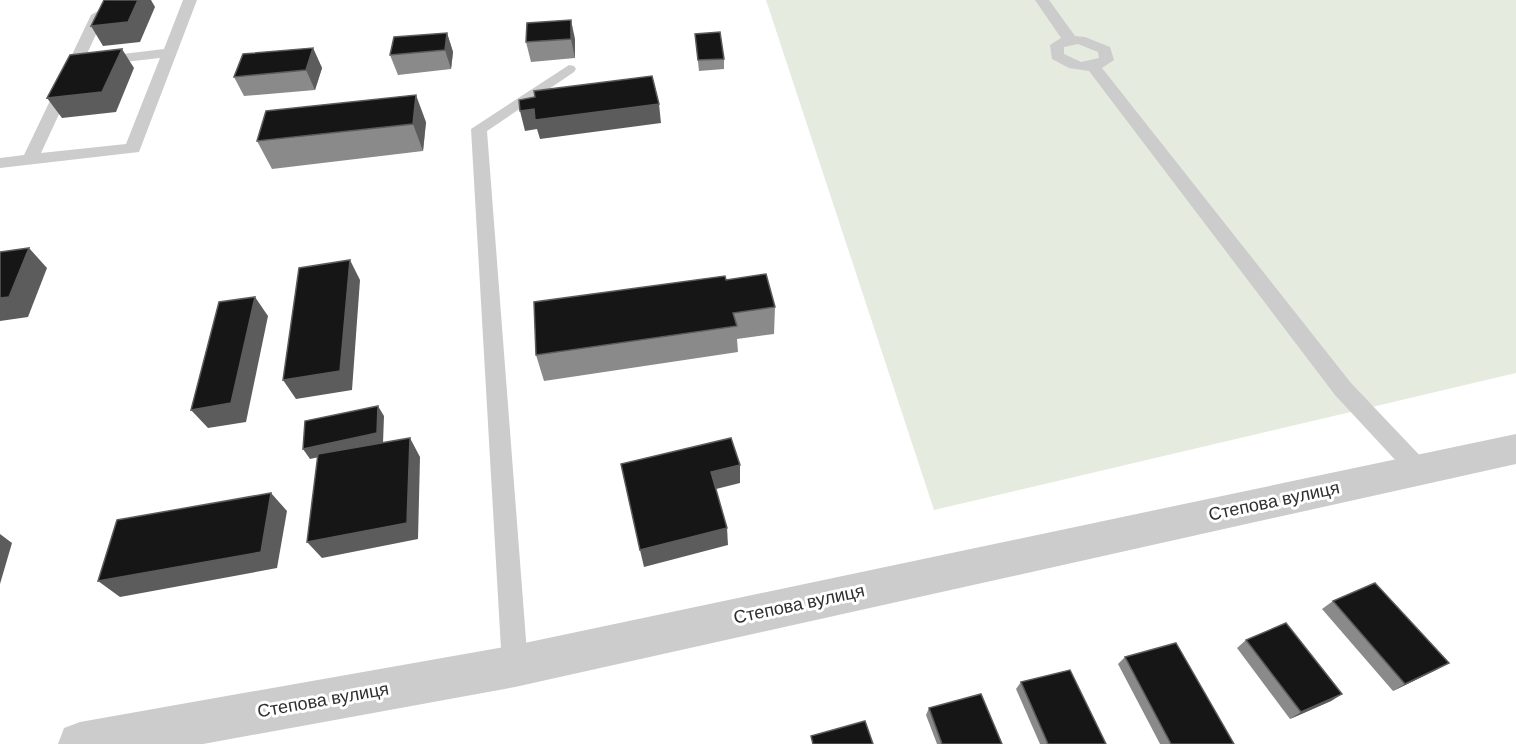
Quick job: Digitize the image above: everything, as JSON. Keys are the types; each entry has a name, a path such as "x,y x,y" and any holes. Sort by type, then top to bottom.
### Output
{"street":[{"name":"Степова вулиця","path":"80,744 515,666 1516,449"}],"lane":[{"path":"0,163 133,148 190,0"},
{"path":"1042,0 1070,40"},
{"path":"30,160 98,15"},
{"path":"1070,40 1089,41 1105,50 1107,60 1093,67 1072,65 1057,56 1057,45 1070,40"},
{"path":"75,64 169,53"},
{"path":"1093,67 1343,389 1419,470"},
{"path":"515,666 479,129 569,69"}],"shaded area":[{"path":"766,0 1516,0 1516,373 934,510"}],"building":[{"path":"104,0 138,0 128,22 91,26"},
{"path":"571,20 571,39 526,42 527,23"},
{"path":"720,32 724,59 698,60 695,34"},
{"path":"447,33 445,50 390,55 394,37"},
{"path":"313,48 306,70 234,77 243,54"},
{"path":"122,49 102,92 47,98 70,55"},
{"path":"652,76 659,104 535,120 534,109 520,111 519,100 535,97 534,91"},
{"path":"416,95 413,124 257,141 266,111"},
{"path":"29,248 9,297 0,298 0,252"},
{"path":"350,260 340,371 283,380 299,268"},
{"path":"766,274 775,307 733,313 737,326 536,355 534,302 725,276 726,280"},
{"path":"255,297 231,403 191,410 219,302"},
{"path":"378,406 377,433 303,449 305,421"},
{"path":"410,438 407,523 307,542 318,454"},
{"path":"731,438 740,465 711,472 727,528 640,550 621,464"},
{"path":"271,493 261,552 98,581 117,520"},
{"path":"1375,583 1449,663 1405,684 1333,601"},
{"path":"1286,623 1342,694 1301,712 1246,640"},
{"path":"1176,643 1234,744 1171,744 1125,657"},
{"path":"1070,670 1106,744 1048,744 1021,682"},
{"path":"981,694 1002,744 942,744 929,708"},
{"path":"865,721 873,744 813,744 811,736"}]}
